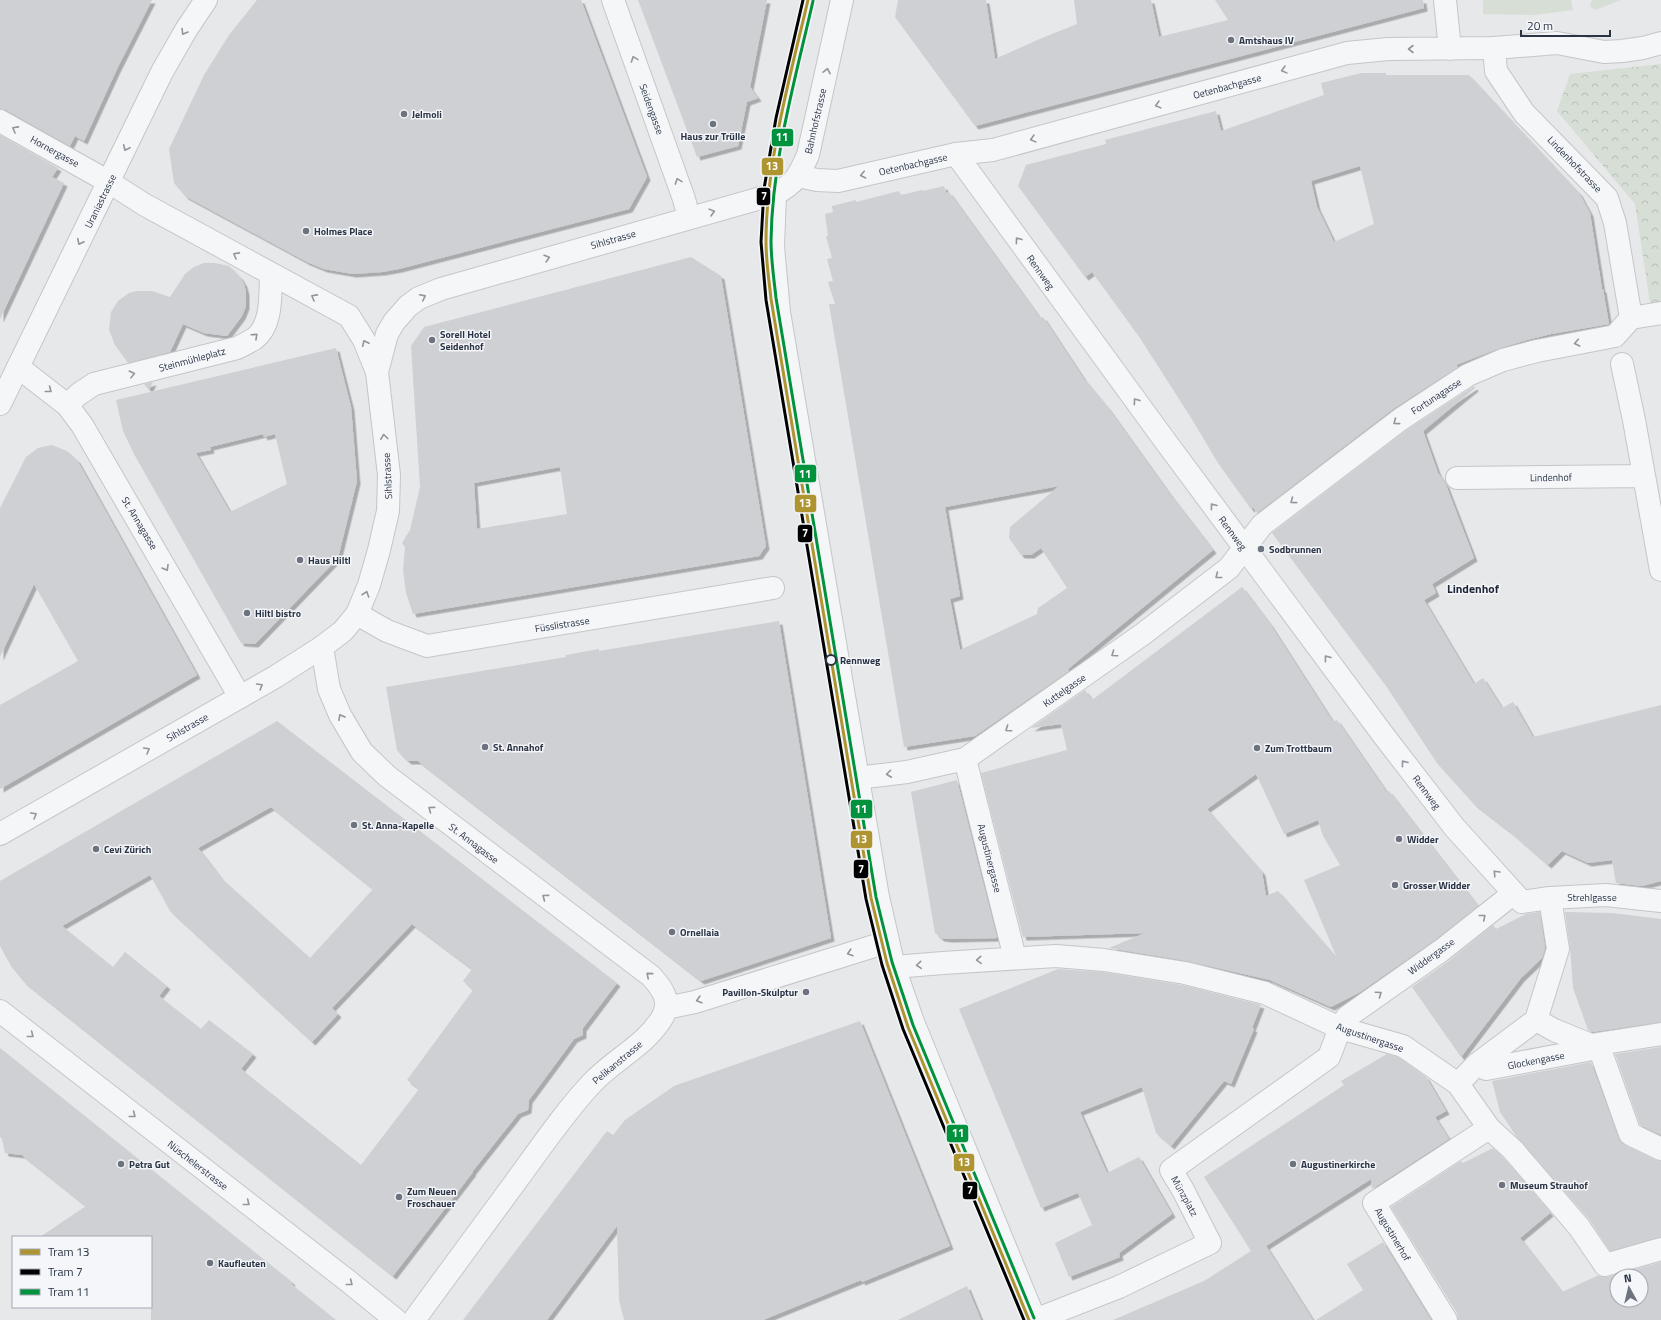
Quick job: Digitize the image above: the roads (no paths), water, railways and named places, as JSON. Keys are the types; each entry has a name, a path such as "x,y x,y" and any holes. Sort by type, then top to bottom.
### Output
{"street":[{"name":"Uraniastrasse","path":"0,404 175,48 206,0"},
{"name":"Seidengasse","path":"613,0 684,199 689,218"},
{"name":"Bahnhofstrasse","path":"775,194 792,183 798,176 808,155 842,0"},
{"path":"1446,0 1450,49"},
{"name":"Oetenbachgasse","path":"798,176 817,180 838,181 956,154 993,150 1347,53 1388,49 1494,48 1557,43 1610,52 1643,48 1661,43"},
{"name":"Lindenhofstrasse","path":"1494,48 1496,71 1524,113 1607,198 1615,223 1631,318"},
{"name":"Hornergasse","path":"0,121 110,182"},
{"name":"Rennweg","path":"956,154 1379,729 1455,828 1518,898"},
{"path":"110,182 145,205 349,316 364,340 377,372"},
{"path":"775,194 773,254 779,312 857,778 887,942 913,1022 1035,1320"},
{"name":"Sihlstrasse","path":"0,834 240,697 322,647 343,631 357,614 369,585 388,512 389,475 377,372 387,334 394,322 408,306 419,298 440,289 775,194"},
{"name":"Steinmühleplatz","path":"67,405 94,384 230,350 255,338 266,323 270,304 271,274"},
{"path":"1661,312 1631,318 1619,350 1634,420 1661,570"},
{"name":"Fortunagasse","path":"1245,548 1262,525 1401,419 1468,375 1503,360 1537,350 1619,350"},
{"name":"St. Annagasse","path":"18,367 67,405 82,425 240,697"},
{"name":"Lindenhof","path":"1457,478 1644,476"},
{"name":"Kuttelgasse","path":"857,778 907,772 964,759 1143,634 1229,568 1245,548"},
{"name":"Füsslistrasse","path":"357,614 387,631 427,646 773,588"},
{"name":"St. Annagasse","path":"322,647 329,689 340,715 362,752 387,776 651,976 666,995 666,1008"},
{"name":"Augustinergasse","path":"964,759 1015,958"},
{"name":"Strehlgasse","path":"1518,898 1606,896 1661,901"},
{"name":"Widdergasse","path":"1343,1022 1442,950 1518,898"},
{"path":"1536,1020 1558,949 1550,898"},
{"path":"666,1008 695,1002 887,942"},
{"name":"Augustinergasse","path":"894,967 1056,956 1104,960 1185,973 1266,993 1403,1046 1458,1084 1489,1128 1513,1150 1579,1227 1606,1265 1661,1249"},
{"name":"Pelikanstrasse","path":"414,1320 560,1123 592,1083 646,1038 662,1018 666,1008"},
{"name":"Nüschelerstrasse","path":"0,1011 348,1281 396,1320"},
{"name":"Glockengasse","path":"1458,1084 1477,1064 1536,1020 1554,1030 1594,1044 1661,1034"},
{"name":"Münzplatz","path":"1035,1320 1119,1287 1210,1243 1171,1170 1329,1057 1343,1022"},
{"path":"1594,1044 1630,1134 1661,1149"},
{"name":"Glockengasse","path":"1477,1064 1486,1069 1592,1049 1594,1044"},
{"name":"Augustinerhof","path":"1446,1320 1374,1203 1489,1128"}],"tram line":[{"name":"7","path":"803,0 776,118 764,189 761,242 766,300 866,899 882,965 903,1029 1024,1320"},
{"name":"13","path":"808,0 780,120 770,181 767,212 766,256 771,299 871,898 887,963 908,1027 1029,1320"},
{"name":"11","path":"813,1 792,90 780,150 775,180 771,241 776,298 876,897 892,962 913,1025 1034,1318"}],"place":[{"name":"Amtshaus IV","path":"1231,40"},
{"name":"Jelmoli","path":"404,114"},
{"name":"Haus zur Trülle","path":"713,124"},
{"name":"Holmes Place","path":"306,231"},
{"name":"Sorell Hotel Seidenhof","path":"432,340"},
{"name":"Sodbrunnen","path":"1261,549"},
{"name":"Haus Hiltl","path":"300,560"},
{"name":"Hiltl bistro","path":"247,613"},
{"name":"Rennweg","path":"831,660"},
{"name":"St. Annahof","path":"485,747"},
{"name":"Zum Trottbaum","path":"1257,748"},
{"name":"St. Anna-Kapelle","path":"354,825"},
{"name":"Widder","path":"1399,839"},
{"name":"Cevi Zürich","path":"96,849"},
{"name":"Grosser Widder","path":"1395,885"},
{"name":"Ornellaia","path":"672,932"},
{"name":"Pavillon-Skulptur","path":"806,992"},
{"name":"Petra Gut","path":"121,1164"},
{"name":"Augustinerkirche","path":"1293,1164"},
{"name":"Museum Strauhof","path":"1502,1185"},
{"name":"Zum Neuen Froschauer","path":"399,1197"},
{"name":"Kaufleuten","path":"210,1263"}],"district":[{"name":"Lindenhof","path":"1473,589"}]}
